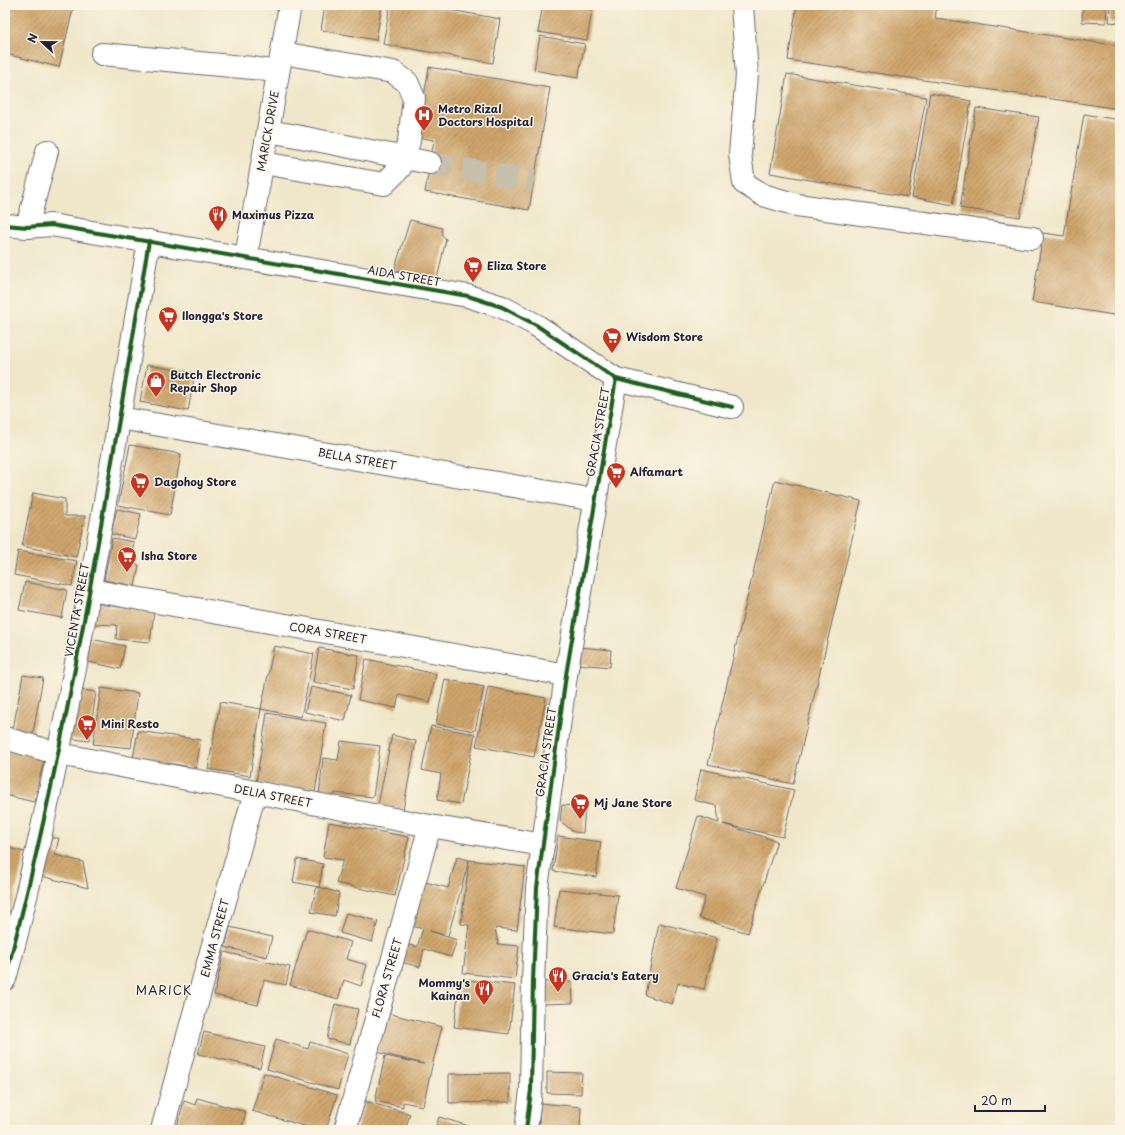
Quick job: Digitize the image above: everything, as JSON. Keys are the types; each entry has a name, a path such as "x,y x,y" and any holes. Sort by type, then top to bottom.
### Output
{"street":[{"name":"MARICK DRIVE","path":"246,257 290,5"},
{"path":"742,5 747,75 740,154 744,183 763,195 797,205 1032,238"},
{"path":"102,54 253,68 280,62 394,72 407,82 414,98 409,141 400,168 384,184 262,163"},
{"path":"268,131 430,163"},
{"path":"27,227 47,151"},
{"name":"AIDA STREET","path":"5,225 27,227 51,225 468,296 502,307 536,326 616,379 732,408"},
{"name":"VICENTA STREET","path":"5,979 12,925 58,754 90,590 149,241"},
{"name":"GRACIA STREET","path":"526,1130 531,1090 533,981 537,895 566,675 616,379"},
{"name":"BELLA STREET","path":"119,418 595,500"},
{"name":"CORA STREET","path":"90,590 566,675"},
{"name":"DELIA STREET","path":"5,738 58,754 430,826 543,845"},
{"name":"EMMA STREET","path":"162,1130 255,792"},
{"name":"FLORA STREET","path":"345,1130 430,826"}],"building":[{"path":"5,5 74,5 59,67 5,54"},
{"path":"325,5 382,5 376,40 321,30"},
{"path":"390,5 423,5 500,19 493,63 383,44"},
{"path":"481,5 501,5 501,9"},
{"path":"543,5 593,5 587,40 538,32"},
{"path":"797,5 937,5 935,18 1120,46 1120,109 788,60"},
{"path":"1083,5 1107,5 1106,23 1082,22"},
{"path":"1110,5 1120,5 1120,23 1109,22"},
{"path":"540,36 585,44 578,78 534,70"},
{"path":"429,67 550,88 529,210 425,192 434,140 417,137"},
{"path":"787,74 926,97 908,197 770,173"},
{"path":"930,93 971,101 953,205 912,197"},
{"path":"976,108 1039,117 1020,217 960,208"},
{"path":"1084,114 1120,120 1120,316 1032,302 1043,233 1064,236"},
{"path":"410,220 442,228 442,235 446,239 437,279 394,271"},
{"path":"147,365 195,373 188,411 140,402"},
{"path":"130,445 181,454 170,515 118,505"},
{"path":"775,480 861,501 793,784 708,764"},
{"path":"33,493 65,499 65,516 85,516 76,557 22,546"},
{"path":"117,509 141,514 135,539 111,534"},
{"path":"112,538 134,542 130,564 139,565 135,586 104,580"},
{"path":"18,551 77,561 72,586 14,575"},
{"path":"25,582 67,590 62,618 19,610"},
{"path":"93,603 154,612 150,642 116,639 117,625 91,624"},
{"path":"86,638 125,646 120,669 81,660"},
{"path":"274,646 314,654 301,717 261,709"},
{"path":"580,647 611,650 610,667 578,664"},
{"path":"319,648 359,655 353,689 313,682"},
{"path":"366,659 436,674 430,702 399,695 396,708 358,700"},
{"path":"23,675 43,678 32,738 12,735"},
{"path":"445,679 484,687 475,731 436,724"},
{"path":"311,687 351,695 345,721 305,712"},
{"path":"488,687 546,698 534,757 476,746"},
{"path":"101,688 138,693 131,748 93,744"},
{"path":"75,689 96,692 89,741 67,738"},
{"path":"220,702 261,709 250,776 208,769"},
{"path":"267,713 326,723 315,793 256,783"},
{"path":"431,726 475,734 461,804 437,800 441,774 422,770"},
{"path":"138,731 201,740 196,768 167,763 168,771 132,764"},
{"path":"392,735 416,741 403,810 378,805"},
{"path":"341,741 380,746 373,797 335,793 334,797 319,795 323,758 338,760"},
{"path":"5,750 44,759 34,802 5,795"},
{"path":"701,769 794,790 783,837 723,824 777,841 748,933 699,918 705,897 676,888 698,816 719,823 717,806 694,800"},
{"path":"562,805 585,807 583,833 574,832 560,821"},
{"path":"329,822 409,837 395,896 336,883 343,860 323,857"},
{"path":"558,836 601,842 596,877 553,871"},
{"path":"50,838 59,838 55,855 83,862 88,888 41,876"},
{"path":"5,847 25,852 11,912 5,910"},
{"path":"457,857 469,860 448,936 430,931 457,940 451,957 424,949 420,967 401,962 406,944 417,947 423,929 405,924 418,880 448,888"},
{"path":"297,859 323,864 319,887 293,882"},
{"path":"469,860 525,867 517,930 495,928 498,944 519,946 515,979 463,973 469,925 461,924"},
{"path":"319,887 339,893 335,916 311,912 316,889"},
{"path":"559,889 618,895 613,934 554,927"},
{"path":"346,913 378,921 372,942 340,933"},
{"path":"659,923 717,938 704,989 678,983 672,1004 645,995"},
{"path":"230,927 272,937 267,957 225,947"},
{"path":"307,929 351,942 346,959 367,965 361,986 344,980 338,999 290,985"},
{"path":"224,952 290,967 286,985 264,980 258,1005 214,995"},
{"name":"Mommy's Kainan","path":"460,979 515,985 509,1034 454,1027"},
{"name":"Gracia's Eatery","path":"543,982 572,982 573,1003 543,1004"},
{"path":"335,1004 358,1009 350,1044 327,1039"},
{"path":"387,1013 442,1027 423,1106 403,1102 403,1107 375,1101 385,1056 424,1064 377,1052"},
{"path":"204,1032 265,1047 260,1068 198,1054"},
{"path":"276,1039 308,1049 310,1042 348,1054 338,1090 267,1069"},
{"path":"547,1072 582,1073 581,1094 547,1093"},
{"path":"264,1073 337,1095 326,1130 318,1130 252,1111"},
{"path":"510,1073 510,1102 449,1103 449,1074"},
{"path":"197,1098 246,1112 241,1130 176,1130 184,1101 195,1105"},
{"path":"365,1101 410,1114 405,1130 357,1130"},
{"path":"540,1103 581,1107 580,1129 539,1130"},
{"path":"439,1117 482,1130 435,1130"},
{"path":"278,1125 295,1130 276,1130"}],"tunnel":[{"path":"430,163 534,181"}],"cycle path":[{"path":"5,225 27,227 51,225 468,296 502,307 536,325 616,379 732,407"},
{"path":"5,979 49,796 86,612 149,241"},
{"path":"526,1130 531,1090 533,981 537,888 566,675 616,379"}],"place":[{"name":"Metro Rizal Doctors Hospital","path":"424,132"},
{"name":"Maximus Pizza","path":"218,232"},
{"name":"Eliza Store","path":"473,283"},
{"name":"Ilongga's Store","path":"168,333"},
{"name":"Wisdom Store","path":"612,354"},
{"name":"Butch Electronic Repair Shop","path":"156,398"},
{"name":"Alfamart","path":"616,489"},
{"name":"Dagohoy Store","path":"140,499"},
{"name":"Isha Store","path":"127,573"},
{"name":"Mini Resto","path":"87,741"},
{"name":"Mj Jane Store","path":"580,820"},
{"name":"Gracia's Eatery","path":"558,993"},
{"name":"Mommy's Kainan","path":"484,1006"}],"district":[{"name":"MARICK","path":"164,991"}]}
